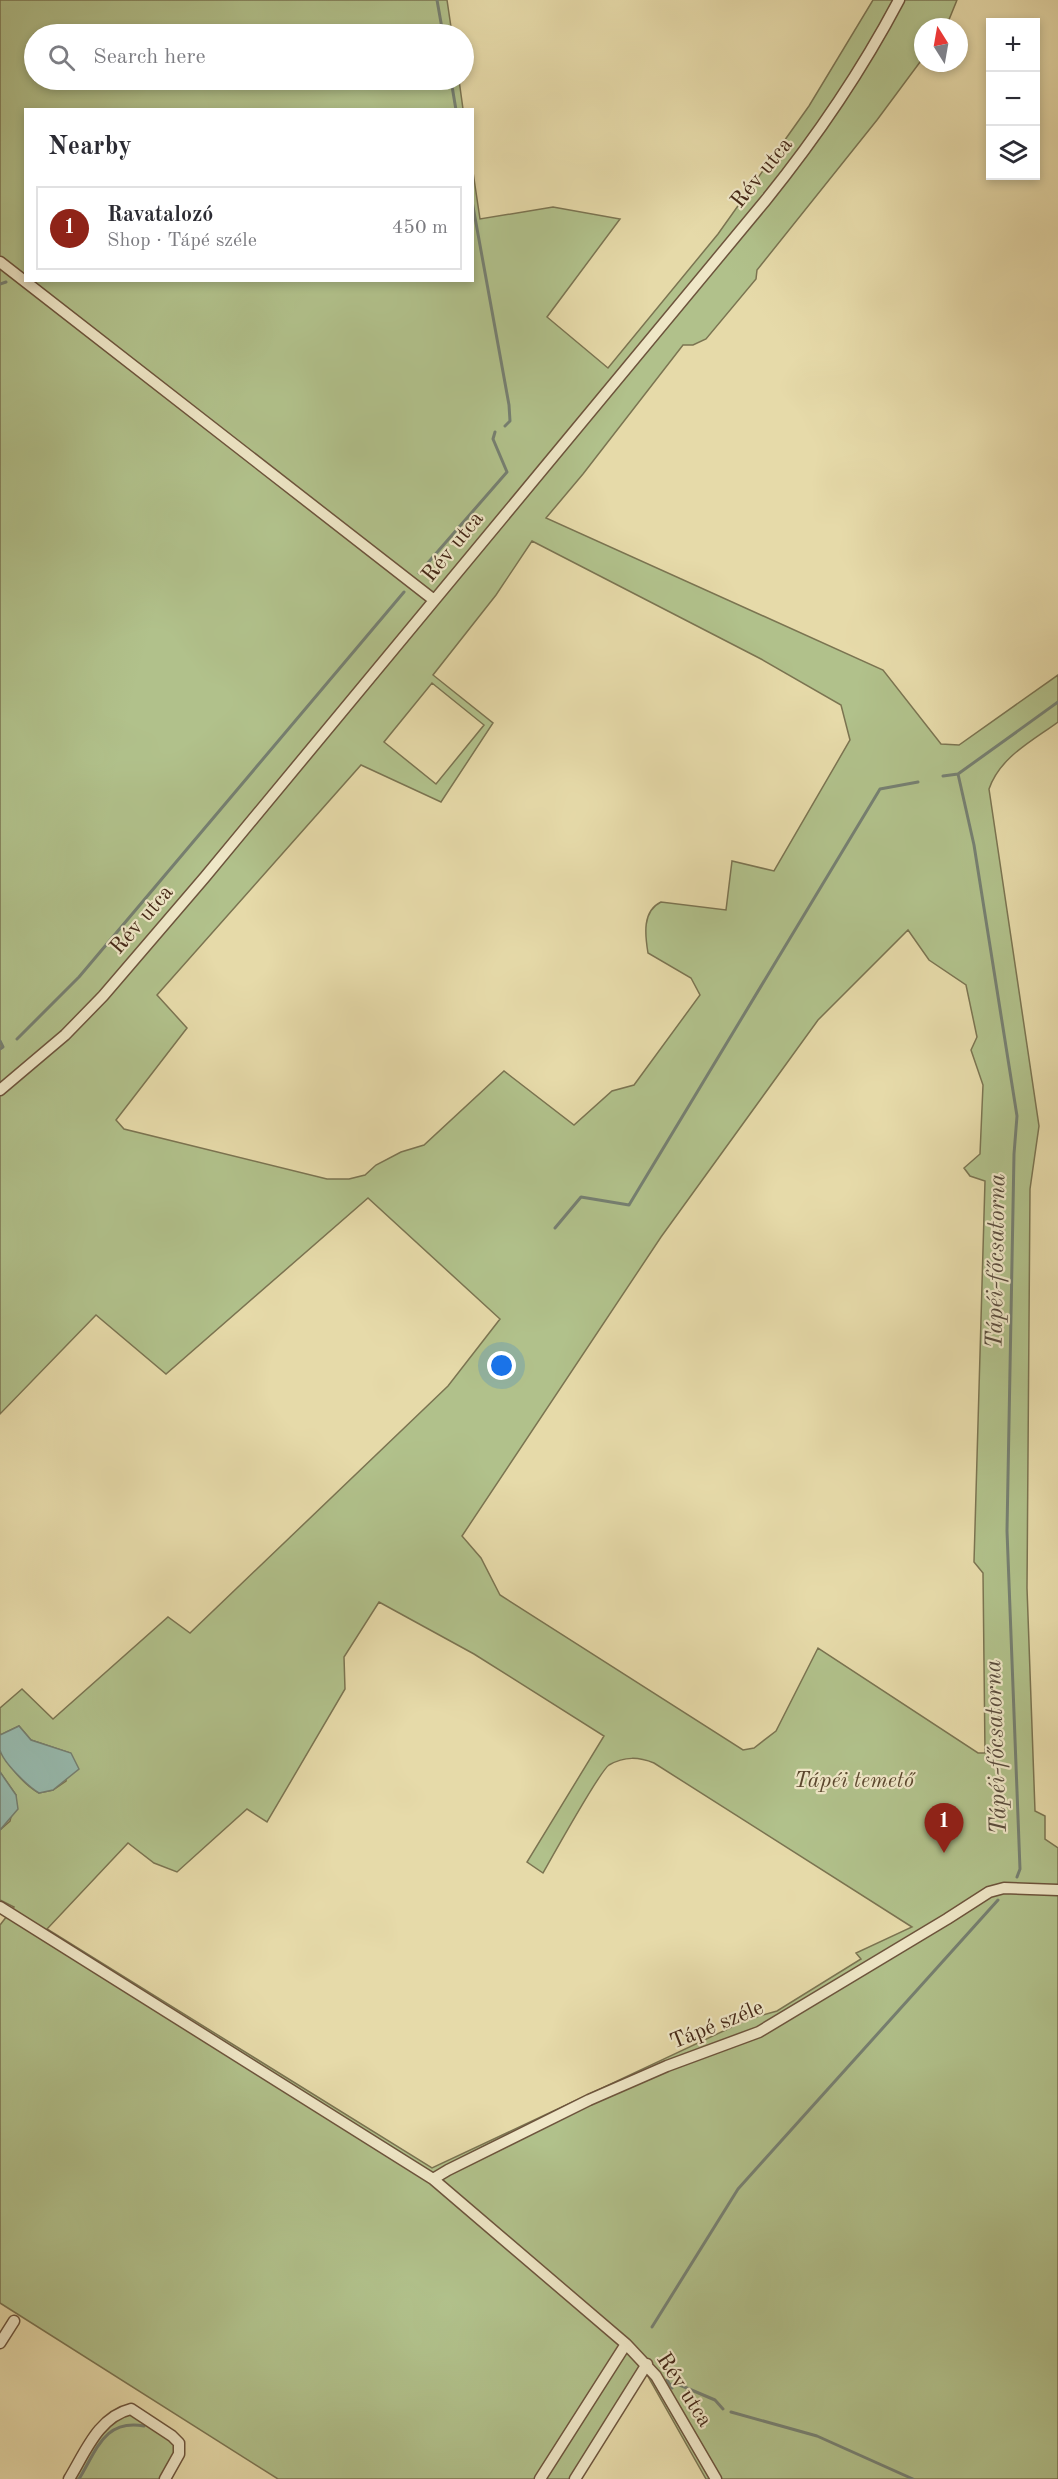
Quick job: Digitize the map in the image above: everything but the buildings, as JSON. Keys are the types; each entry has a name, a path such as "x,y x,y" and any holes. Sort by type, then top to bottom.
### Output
{"street":[{"name":"Rév utca","path":"0,1090 65,1035 103,996 205,877 809,146 868,57 899,0"},
{"path":"0,262 24,281"},
{"path":"26,282 434,600"},
{"name":"Tápé széle","path":"433,2179 589,2100 667,2066 759,2032 947,1919 982,1895 1004,1888 1058,1890"},
{"name":"Rév utca","path":"0,1907 433,2179 610,2329 646,2364 656,2376 716,2479"},
{"path":"0,2343 14,2321"},
{"path":"540,2479 626,2344"},
{"path":"575,2479 646,2364"},
{"path":"69,2479 100,2428 109,2418 131,2409 179,2443 179,2454 165,2479"}],"green space":[{"name":"Tápéi temető","path":"0,0 447,0 451,24 24,24 24,90 460,90 463,108 24,108 24,282 474,282 474,179 480,219 553,207 620,219 547,317 608,368 718,234 809,106 873,0 957,0 950,18 914,18 914,70 757,270 756,279 706,339 693,345 683,345 546,518 883,670 941,744 959,745 1058,675 1058,722 1009,759 994,778 989,789 1039,1126 1030,1189 1027,1588 1035,1811 1045,1816 1045,1839 1058,1848 1058,2479 706,2479 646,2373 580,2479 278,2479 0,2303 0,1925 14,1907 0,1900 0,1830 10,1821 16,1795 0,1772 0,1751 17,1775 39,1793 53,1790 66,1781 70,1753 31,1740 19,1726 0,1735 0,1708 22,1689 53,1719 168,1617 190,1633 448,1386 500,1319 368,1198 166,1374 96,1315 0,1414","holes":["532,541 761,659 841,705 850,740 774,871 732,861 726,910 661,902 651,911 646,924 648,953 691,978 700,995 634,1085 612,1091 574,1125 504,1071 424,1145 401,1152 376,1165 365,1175 349,1179 327,1179 124,1129 116,1120 187,1028 157,995 361,765 441,802 493,723 433,675 496,595","432,683 484,725 436,784 384,742","908,930 929,960 966,985 977,1037 971,1050 983,1085 980,1154 964,1168 970,1176 985,1181 974,1562 983,1573 985,1753 978,1753 818,1648 776,1731 754,1748 743,1750 500,1595 481,1558 462,1536 661,1237 818,1020","379,1602 474,1654 604,1736 527,1862 543,1873 604,1771 615,1762 637,1759 654,1763 912,1927 856,1953 861,1959 777,2011 749,2019 432,2168 47,1929 128,1843 154,1863 177,1872 247,1809 267,1822 345,1689 344,1657"]},
{"path":"126,2412 171,2439 174,2444 174,2454 162,2479 70,2479 102,2428"}],"water":[{"path":"19,1726 31,1740 71,1753 79,1769 53,1790 39,1793 11,1768 0,1750 0,1735"},
{"path":"0,1772 16,1795 18,1809 0,1830"}],"waterway":[{"path":"437,0 441,24"},
{"path":"453,90 456,108"},
{"path":"474,212 509,405 510,421 505,426"},
{"path":"0,284 6,282"},
{"path":"419,573 507,472 493,439 495,432"},
{"path":"17,1039 79,977 404,592"},
{"name":"Tápéi-főcsatorna","path":"943,776 958,774 1058,702"},
{"name":"Tápéi-főcsatorna","path":"958,774 974,845 1017,1116 1014,1154 1007,1531 1020,1869 1017,1877"},
{"path":"555,1228 581,1197 629,1205 880,789 918,782"},
{"path":"0,1041 3,1047 0,1049"},
{"name":"Tápéi-főcsatorna","path":"652,2327 738,2189 998,1900"},
{"path":"667,2380 672,2388"},
{"path":"670,2385 675,2383 715,2400 723,2409"},
{"path":"731,2412 817,2436 913,2479"},
{"path":"79,2479 103,2439 111,2432 119,2427 144,2426"}],"place":[{"name":"Ravatalozó","path":"944,1853"}]}
